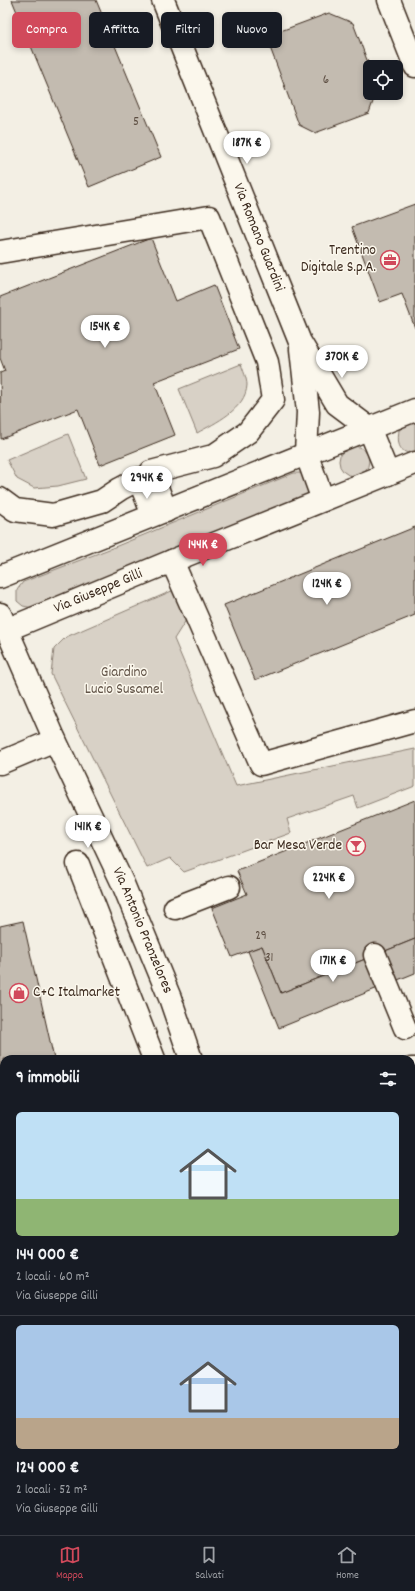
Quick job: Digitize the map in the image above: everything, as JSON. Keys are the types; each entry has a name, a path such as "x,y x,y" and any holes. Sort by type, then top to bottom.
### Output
{"street":[{"name":"Via Romano Guardini","path":"163,0 300,342 337,404 369,428"},
{"path":"389,0 415,66"},
{"path":"0,252 209,217 267,362 273,400 248,432 213,456 151,472 160,513"},
{"name":"Via Romano Guardini","path":"300,342 308,412 306,453"},
{"path":"0,577 415,410"},
{"path":"369,428 388,474"},
{"path":"306,453 323,500"},
{"name":"Via Giuseppe Gilli","path":"3,622 172,561 415,463"},
{"path":"0,499 15,510 53,515 102,501 139,479 160,513"},
{"path":"172,561 261,764 415,721"},
{"name":"Via Antonio Pranzelores","path":"3,622 54,740 123,884 170,998 190,1055"},
{"path":"0,763 54,740"},
{"path":"78,864 152,1055"},
{"path":"175,908 229,887"},
{"path":"376,955 405,1028"}],"green space":[{"path":"241,364 246,377 247,385 245,394 241,401 220,420 197,433 179,389"},
{"path":"415,422 415,454 402,450 398,440 399,430"},
{"path":"68,434 86,479 58,486 34,488 17,479 7,460"},
{"path":"354,446 360,447 368,455 368,467 360,475 354,476 348,475 340,467 339,461 340,455 348,447"},
{"path":"294,473 303,473 310,490 307,496 33,608 23,606 17,601 17,590 23,582 117,546"},
{"name":"Giardino Lucio Susamel","path":"174,590 186,620 174,639 236,786 415,749 415,786 358,808 354,796 287,819 291,833 184,872 170,858 147,868 51,674 54,649 66,637"}],"building":[{"path":"12,0 96,0 101,12 89,12 89,48 116,48 161,157 89,187 32,48 81,48 81,12 17,12"},
{"path":"329,13 353,23 367,60 363,60 363,100 374,100 369,113 315,133 299,125 271,50 272,48 282,48 282,31"},
{"name":"Trentino Digitale S.p.A.","path":"415,204 415,328 402,294 380,302 352,227"},
{"path":"151,238 176,301 214,285 239,349 154,382 175,435 100,465 78,409 1,439 0,373 5,371 0,358 0,297"},
{"path":"415,527 415,615 255,680 224,605"},
{"path":"415,800 415,939 281,993 262,946 232,957 212,908 247,894 237,871"},
{"name":"C+C Italmarket","path":"23,921 53,1055 0,1055 0,926"},
{"path":"415,939 415,973 279,1028 248,951 262,946 281,993"}],"place":[{"name":"Trentino Digitale S.p.A.","path":"390,260"},
{"name":"Bar Mesa Verde","path":"356,846"},
{"name":"C+C Italmarket","path":"19,993"}]}
